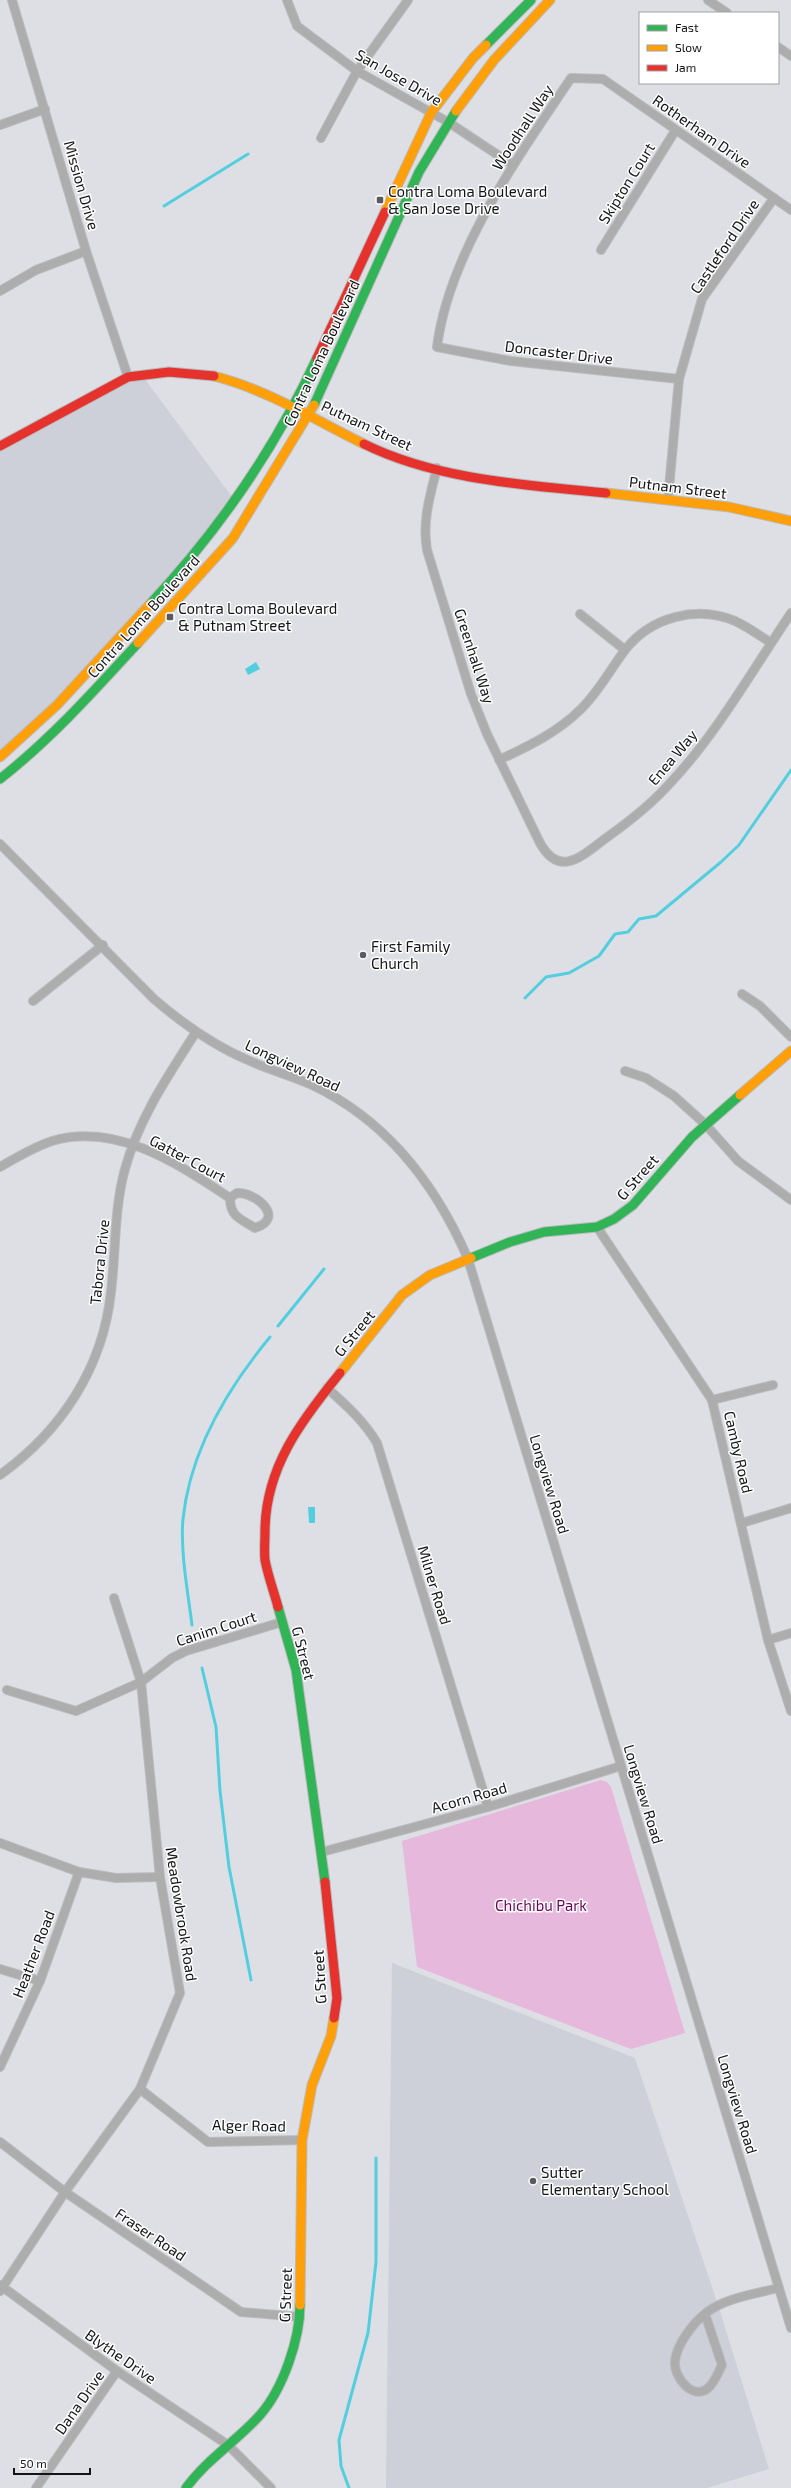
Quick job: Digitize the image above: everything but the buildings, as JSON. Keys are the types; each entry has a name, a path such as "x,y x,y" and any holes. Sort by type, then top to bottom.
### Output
{"street":[{"name":"Mission Drive","path":"12,0 86,251 128,377"},
{"name":"San Jose Drive","path":"287,0 297,26 357,71 448,122 513,165"},
{"path":"321,138 357,71 408,0"},
{"name":"Contra Loma Boulevard","path":"0,757 57,705 168,584 235,501 294,406 431,112 473,58 531,0"},
{"name":"Contra Loma Boulevard","path":"0,779 27,758 72,715 233,538 310,415 419,172 448,122 494,60 550,0"},
{"path":"708,0 726,12"},
{"path":"779,48 791,56"},
{"name":"Rotherham Drive","path":"571,78 603,79 791,210"},
{"name":"Woodhall Way","path":"437,347 440,322 465,253 513,165 571,78"},
{"path":"0,125 45,109"},
{"name":"Skipton Court","path":"601,250 675,130"},
{"name":"Castleford Drive","path":"668,499 679,379 702,299 774,198"},
{"path":"0,291 36,270 86,251"},
{"name":"Doncaster Drive","path":"437,347 511,362 679,379"},
{"name":"Putnam Street","path":"0,446 128,377 168,371 204,373 235,381 294,406 371,446 401,458 437,468 515,483 668,499 759,511 791,521"},
{"name":"Greenhall Way","path":"437,468 424,524 427,550 471,694 499,760 540,842"},
{"name":"Enea Way","path":"540,842 553,858 566,862 573,861 650,804 689,762 791,613"},
{"path":"580,614 625,650"},
{"path":"499,760 547,736 567,722 593,696 625,650 639,636 659,623 674,617 697,614 719,616 735,621 771,643"},
{"name":"Longview Road","path":"0,844 103,945 154,999 196,1032 250,1061 312,1085 333,1097 380,1131 415,1168 434,1194 453,1226 468,1259 791,2328"},
{"path":"33,1001 103,945"},
{"path":"742,994 760,1006 791,1037"},
{"name":"Tabora Drive","path":"0,1475 33,1449 60,1419 81,1387 97,1353 108,1316 121,1191 132,1144 157,1092 196,1032"},
{"name":"G Street","path":"186,2488 200,2470 260,2415 275,2393 294,2347 300,2317 302,2140 312,2085 331,2036 337,1998 322,1852 296,1670 265,1559 264,1528 270,1486 292,1436 327,1388 402,1295 430,1275 468,1259 534,1235 597,1227 614,1219 634,1205 670,1160 706,1125 791,1052"},
{"path":"625,1071 661,1086 706,1125 738,1161 791,1200"},
{"name":"Gatter Court","path":"0,1166 44,1144 68,1138 109,1137 132,1144 166,1159 230,1198"},
{"name":"Gatter Court","path":"238,1193 245,1193 266,1206 269,1214 267,1220 262,1226 255,1228 239,1218 230,1208 230,1198 238,1193"},
{"name":"Camby Road","path":"597,1227 712,1400 742,1523 768,1640 791,1711"},
{"path":"712,1400 772,1385"},
{"name":"Milner Road","path":"327,1388 353,1411 377,1442 488,1807"},
{"path":"742,1523 791,1508"},
{"name":"Meadowbrook Road","path":"1,2288 65,2192 140,2089 180,1994 160,1877 140,1682 114,1598"},
{"name":"Canim Court","path":"7,1690 76,1710 140,1682 172,1658 186,1651 282,1622"},
{"path":"768,1640 791,1633"},
{"name":"Acorn Road","path":"322,1852 488,1807 621,1766"},
{"path":"0,1842 79,1872 116,1878 160,1877"},
{"name":"Heather Road","path":"0,2067 40,1981 79,1872"},
{"path":"0,1969 40,1981"},
{"name":"Alger Road","path":"140,2089 208,2142 302,2140"},
{"name":"Fraser Road","path":"0,2142 65,2192 241,2312 300,2317"},
{"name":"Blythe Drive","path":"1,2288 117,2372 228,2445 271,2488"},
{"path":"705,2314 722,2365 708,2388 702,2391 692,2390 682,2382 676,2373 675,2361 680,2346 687,2335 705,2314 718,2305 778,2288"},
{"name":"Dana Drive","path":"36,2488 117,2372"}],"shaded area":[{"path":"141,374 235,501 168,585 0,757 0,446"},
{"name":"Sutter Elementary School","path":"392,1963 635,2058 718,2305 769,2469 707,2488 386,2488"}],"green space":[{"name":"Chichibu Park","path":"601,1780 607,1782 611,1787 685,2033 631,2049 417,1967 402,1841"}],"water":[{"path":"256,662 260,669 248,675 245,669"},
{"path":"308,1507 315,1507 315,1523 309,1523"}],"waterway":[{"path":"164,206 248,154"},
{"path":"525,998 546,977 569,973 599,956 615,934 628,932 639,919 656,916 721,862 739,845 791,770"},
{"path":"278,1326 324,1269"},
{"path":"192,1625 185,1572 182,1531 187,1494 202,1445 213,1422 239,1378 270,1337"},
{"path":"202,1668 216,1727 220,1791 229,1867 251,1980"},
{"path":"349,2488 341,2466 339,2440 368,2333 376,2262 376,2158"}],"traffic: fast":[{"path":"486,45 531,0"},
{"path":"314,405 419,172 456,111"},
{"path":"150,604 199,547 244,487 283,424 317,358"},
{"path":"0,779 37,748 88,697 138,643"},
{"path":"471,1258 510,1242 544,1232 597,1227 614,1219 633,1205 692,1137 740,1095"},
{"path":"278,1607 296,1670 325,1882"},
{"path":"186,2488 203,2468 260,2415 276,2392 289,2363 297,2333 300,2305"}],"traffic: slow":[{"path":"456,111 494,60 550,0"},
{"path":"385,212 431,113 473,58 486,45"},
{"path":"214,376 272,397 364,444"},
{"path":"138,643 233,538 314,405"},
{"path":"606,493 729,507 791,521"},
{"path":"0,757 57,705 150,604"},
{"path":"740,1095 791,1051"},
{"path":"340,1373 402,1295 430,1275 471,1258"},
{"path":"300,2305 302,2140 312,2085 331,2036 334,2018"}],"traffic: jam":[{"path":"317,358 385,212"},
{"path":"0,446 128,377 169,372 214,376"},
{"path":"364,444 421,466 452,473 482,479 606,493"},
{"path":"278,1607 265,1560 265,1532 271,1487 278,1466 288,1446 312,1409 340,1373"},
{"path":"325,1882 337,1998 334,2018"}],"place":[{"name":"Contra Loma Boulevard & San Jose Drive","path":"380,200"},
{"name":"Contra Loma Boulevard & Putnam Street","path":"170,617"},
{"name":"First Family Church","path":"363,955"},
{"name":"Sutter Elementary School","path":"533,2181"}]}
